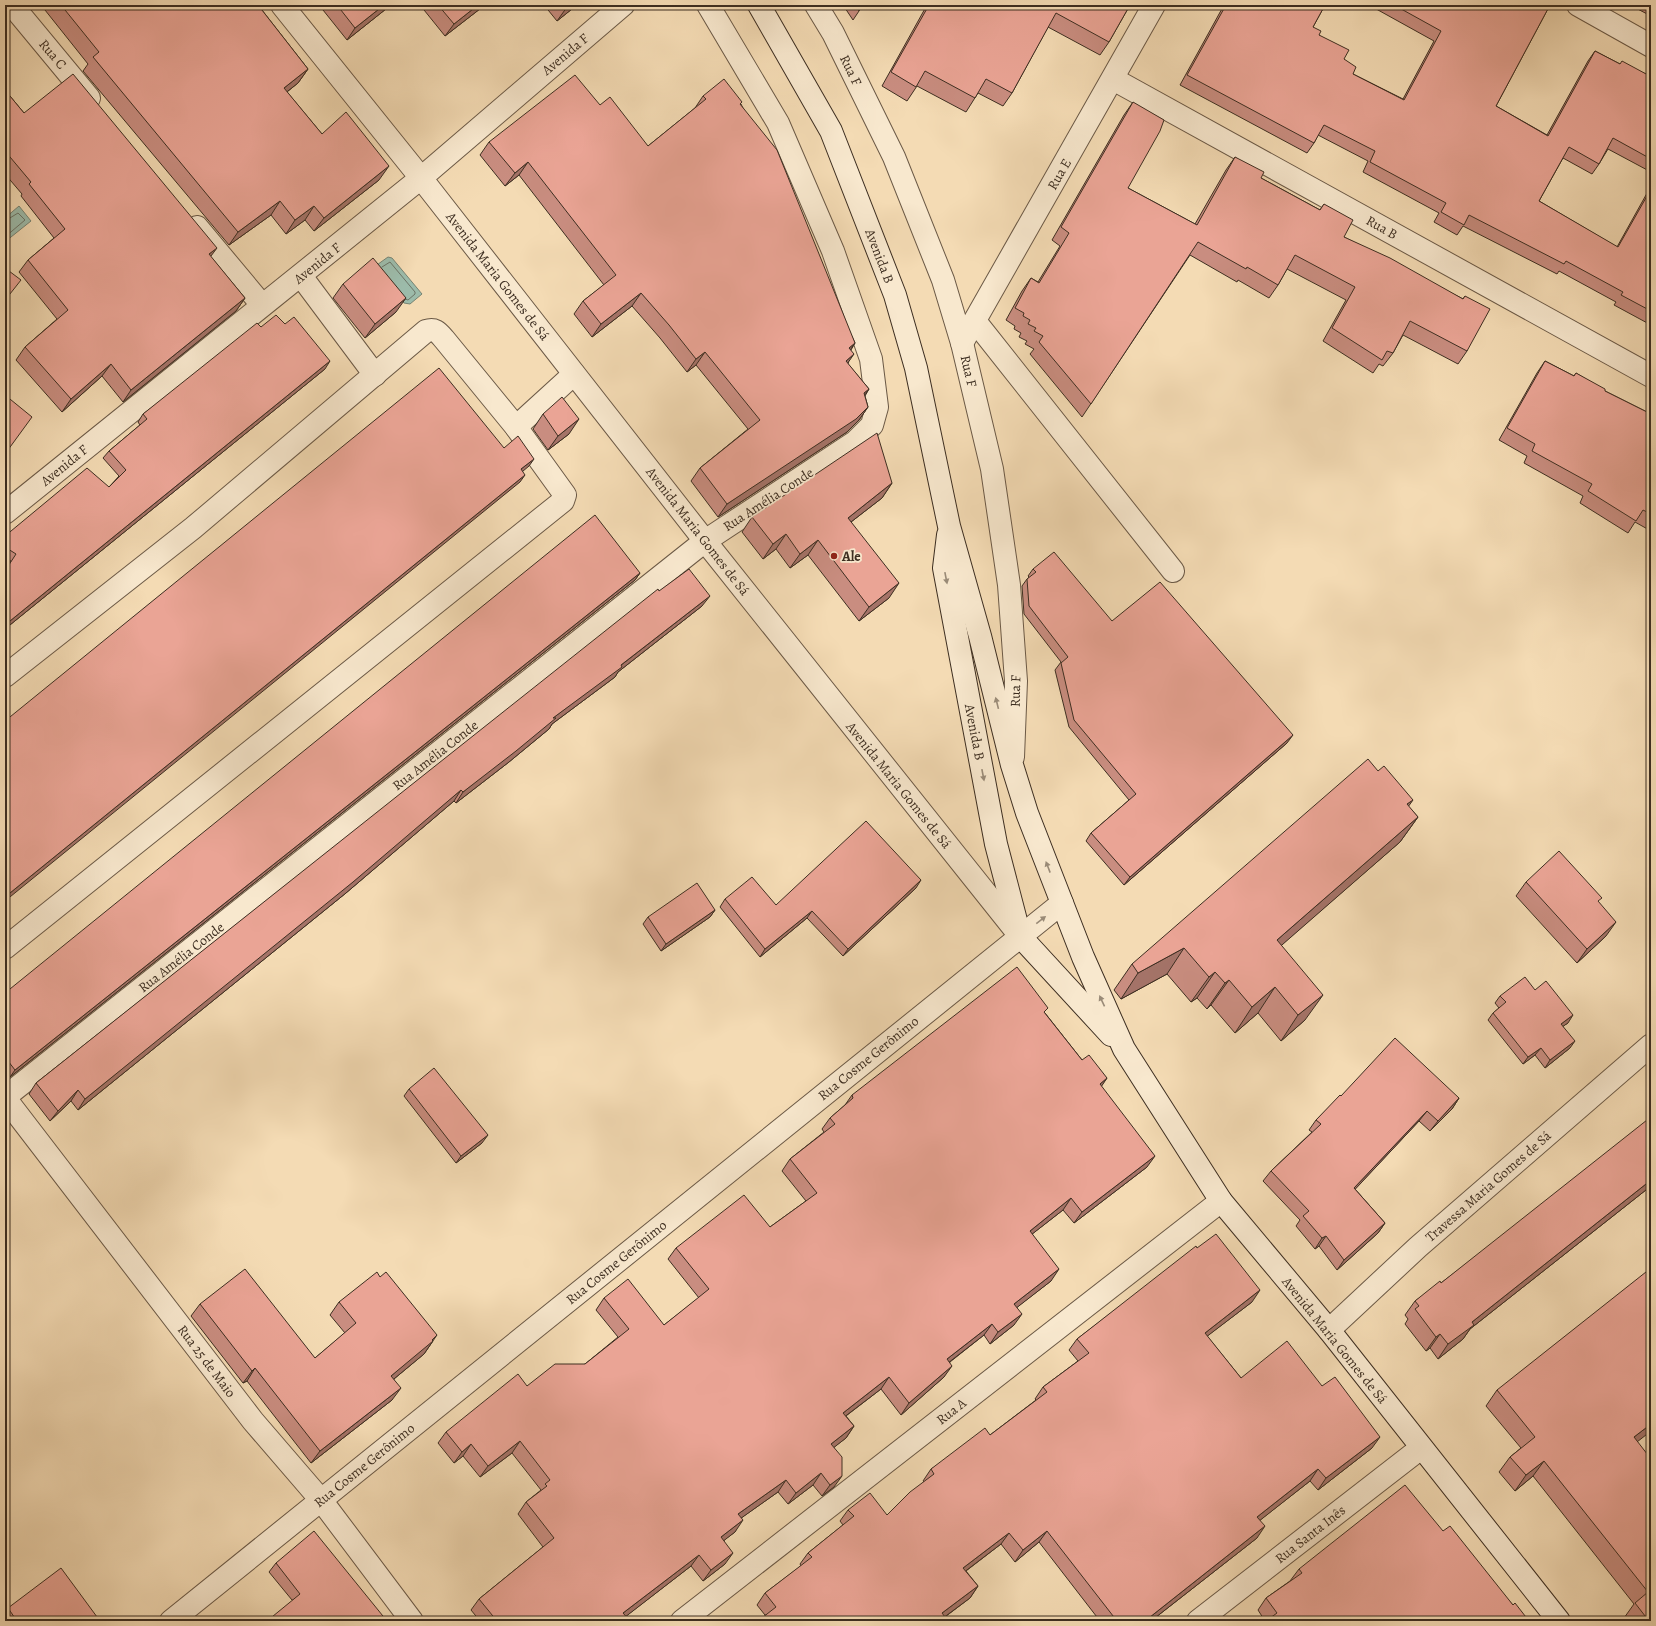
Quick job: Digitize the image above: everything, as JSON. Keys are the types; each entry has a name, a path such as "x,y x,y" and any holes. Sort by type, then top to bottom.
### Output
{"street":[{"name":"Rua C","path":"12,5 104,115"},
{"name":"Avenida Maria Gomes de Sá","path":"282,5 421,178 705,541 1020,936 1124,1049"},
{"name":"Avenida F","path":"5,513 421,178 623,5"},
{"name":"Rua Amélia Conde","path":"5,1098 705,541 855,442 872,424 877,407 871,359 833,251 778,123 708,5"},
{"name":"Avenida B","path":"759,5 831,131 895,296 916,368 949,526 980,636 1012,765 1027,813 1062,903"},
{"name":"Rua F","path":"816,5 834,33 894,157 943,280 962,343 992,469 1009,585 1016,681 1012,765"},
{"name":"Rua E","path":"962,343 1154,5"},
{"path":"1578,5 1651,46"},
{"name":"Rua B","path":"1113,79 1651,376"},
{"path":"186,213 262,305"},
{"path":"301,276 375,375"},
{"path":"975,321 1173,571"},
{"path":"5,676 193,528 375,375 426,330 431,329 437,331 444,338 516,427 564,492 565,498 562,501 5,948"},
{"path":"516,427 574,374"},
{"name":"Avenida B","path":"949,526 944,568 996,844 1020,936"},
{"name":"Avenida Maria Gomes de Sá","path":"1062,903 1092,980 1124,1049 1221,1201 1328,1330 1560,1621"},
{"name":"Rua Cosme Gerônimo","path":"171,1621 1062,903"},
{"name":"Travessa Maria Gomes de Sá","path":"1328,1330 1418,1247 1651,1045"},
{"name":"Rua 25 de Maio","path":"5,1098 253,1421 321,1500 412,1621"},
{"name":"Rua A","path":"682,1621 1221,1201"},
{"name":"Rua Santa Inês","path":"1198,1621 1421,1448"}],"water":[{"path":"19,206 31,221 6,241 5,218"},
{"path":"388,257 392,258 422,294 410,304 404,303 374,267"}],"building":[{"path":"61,5 258,5 308,69 284,88 322,134 346,112 389,166 324,218 314,206 295,220 280,201 238,232 93,57 99,52"},
{"path":"337,5 384,5 355,28"},
{"path":"438,5 478,5 454,24"},
{"path":"856,5 863,5 859,11"},
{"path":"929,5 1130,5 1109,42 1056,13 1012,93 986,79 975,98 925,71 916,87 891,72"},
{"path":"1226,5 1325,5 1313,27 1321,31 1319,35 1349,50 1344,59 1356,67 1353,74 1404,100 1441,31 1394,5 1550,5 1496,106 1548,136 1595,51 1620,64 1622,61 1648,75 1651,69 1651,159 1613,138 1599,164 1569,147 1539,201 1618,247 1651,189 1651,311 1621,295 1623,292 1566,261 1564,264 1469,215 1464,225 1441,212 1446,203 1370,162 1375,151 1324,125 1314,143 1187,75"},
{"path":"73,74 217,248 209,254 245,298 131,390 111,364 71,399 25,347 68,310 28,260 65,229 29,184 31,182 5,151 5,90 24,113"},
{"path":"575,75 600,105 610,97 648,146 706,99 703,96 724,79 742,102 740,104 777,150 855,343 849,348 854,354 846,361 869,389 864,393 868,407 856,419 727,504 700,468 760,420 705,352 696,359 641,293 601,324 583,301 616,275 528,162 515,173 489,142"},
{"path":"1133,102 1164,120 1160,131 1128,188 1197,225 1235,157 1264,172 1261,178 1320,210 1324,204 1353,220 1344,237 1390,258 1463,299 1465,296 1490,309 1467,351 1410,321 1393,353 1387,351 1382,360 1332,328 1355,287 1295,255 1278,285 1198,242 1091,404 1039,342 1043,336 1034,331 1036,328 1028,324 1030,320 1023,316 1024,313 1015,308 1031,278 1039,283 1069,233 1061,227"},
{"path":"373,258 406,298 375,324 343,284"},
{"path":"5,268 21,280 6,299 5,299"},
{"path":"276,315 285,324 294,317 330,361 5,625 5,571 16,554 5,547 5,536 87,468 109,487 126,470 109,451 147,419 143,414 257,323 261,327"},
{"path":"1545,361 1574,376 1576,373 1605,389 1605,391 1651,414 1651,514 1643,510 1636,521 1588,491 1592,484 1532,451 1535,444 1507,428"},
{"path":"439,368 504,448 518,436 534,459 521,469 525,475 5,897 5,721"},
{"path":"5,395 32,417 5,454"},
{"path":"562,397 579,419 558,436 543,414"},
{"path":"877,433 892,483 848,518 899,583 869,607 818,540 800,554 786,534 773,544 752,517"},
{"path":"595,515 640,573 15,1070 5,1057 5,993"},
{"path":"1054,552 1112,621 1160,582 1293,735 1130,877 1091,833 1136,794 1074,720 1061,663 1068,657 1029,606 1027,579 1036,572 1033,569"},
{"path":"689,569 710,596 621,665 622,667 553,718 556,718 516,751 463,792 461,790 353,882 85,1099 78,1090 58,1111 36,1083 658,589 659,591"},
{"path":"1368,759 1378,771 1384,766 1413,800 1407,804 1418,817 1277,940 1323,995 1298,1015 1275,987 1252,1007 1229,980 1225,983 1215,972 1209,977 1184,948 1138,973 1132,964"},
{"path":"866,821 921,880 848,949 812,911 765,949 725,899 752,877 776,905"},
{"path":"1559,851 1602,898 1598,901 1616,922 1587,949 1526,882"},
{"path":"697,883 715,910 666,944 648,917"},
{"path":"1017,967 1048,1008 1044,1012 1082,1060 1089,1055 1107,1078 1100,1084 1155,1156 1082,1212 1071,1198 1030,1231 1059,1269 1014,1304 1022,1314 998,1332 992,1324 947,1359 952,1366 909,1403 889,1377 843,1413 854,1426 831,1444 842,1457 842,1476 830,1485 821,1473 796,1493 786,1480 738,1514 743,1520 721,1537 733,1553 711,1570 699,1555 623,1613 630,1621 497,1621 479,1599 554,1538 526,1502 547,1486 545,1484 550,1480 520,1441 488,1466 471,1444 462,1452 446,1432 518,1374 527,1386 555,1364 585,1364 629,1329 604,1298 628,1279 664,1325 709,1289 676,1248 744,1195 770,1227 817,1193 790,1159 835,1124 830,1118 853,1098 852,1095"},
{"path":"1525,977 1535,990 1546,981 1573,1015 1561,1024 1575,1041 1550,1060 1541,1048 1528,1057 1493,1013 1506,1002 1500,996"},
{"path":"1395,1038 1459,1098 1438,1121 1427,1111 1354,1188 1385,1223 1344,1260 1326,1236 1322,1238 1303,1216 1309,1211 1271,1171 1321,1124 1316,1120 1340,1095 1341,1096"},
{"path":"434,1068 488,1135 461,1156 409,1089"},
{"path":"1647,1120 1651,1124 1651,1180 1472,1322 1474,1325 1448,1344 1440,1334 1436,1337 1415,1309 1419,1306 1415,1301 1440,1281 1441,1283"},
{"path":"1216,1234 1260,1290 1205,1333 1241,1378 1287,1341 1322,1386 1335,1377 1380,1437 1326,1478 1318,1469 1257,1517 1265,1526 1145,1621 1117,1621 1047,1531 1023,1550 1009,1533 963,1568 978,1586 942,1613 948,1621 758,1621 776,1607 765,1593 812,1557 808,1553 854,1516 848,1510 870,1493 887,1515 910,1492 934,1474 931,1469 985,1428 990,1435 1047,1392 1043,1387 1089,1353 1077,1339 1196,1246 1197,1248"},
{"path":"1651,1268 1651,1424 1634,1437 1651,1459 1651,1621 1649,1621 1635,1603 1648,1592 1544,1461 1526,1475 1510,1457 1535,1437 1497,1390"},
{"path":"245,1269 315,1358 356,1323 339,1302 377,1272 380,1277 386,1272 437,1335 432,1340 433,1341 391,1376 401,1388 320,1451 255,1368 252,1371 200,1304"},
{"path":"1405,1485 1443,1531 1450,1526 1513,1605 1515,1603 1529,1621 1266,1621 1277,1613 1266,1598 1302,1573 1299,1569"},
{"path":"314,1531 387,1621 267,1621 300,1594 276,1563"},
{"path":"61,1568 100,1621 17,1621 8,1608"}],"place":[{"name":"Ale","path":"834,556"}]}
